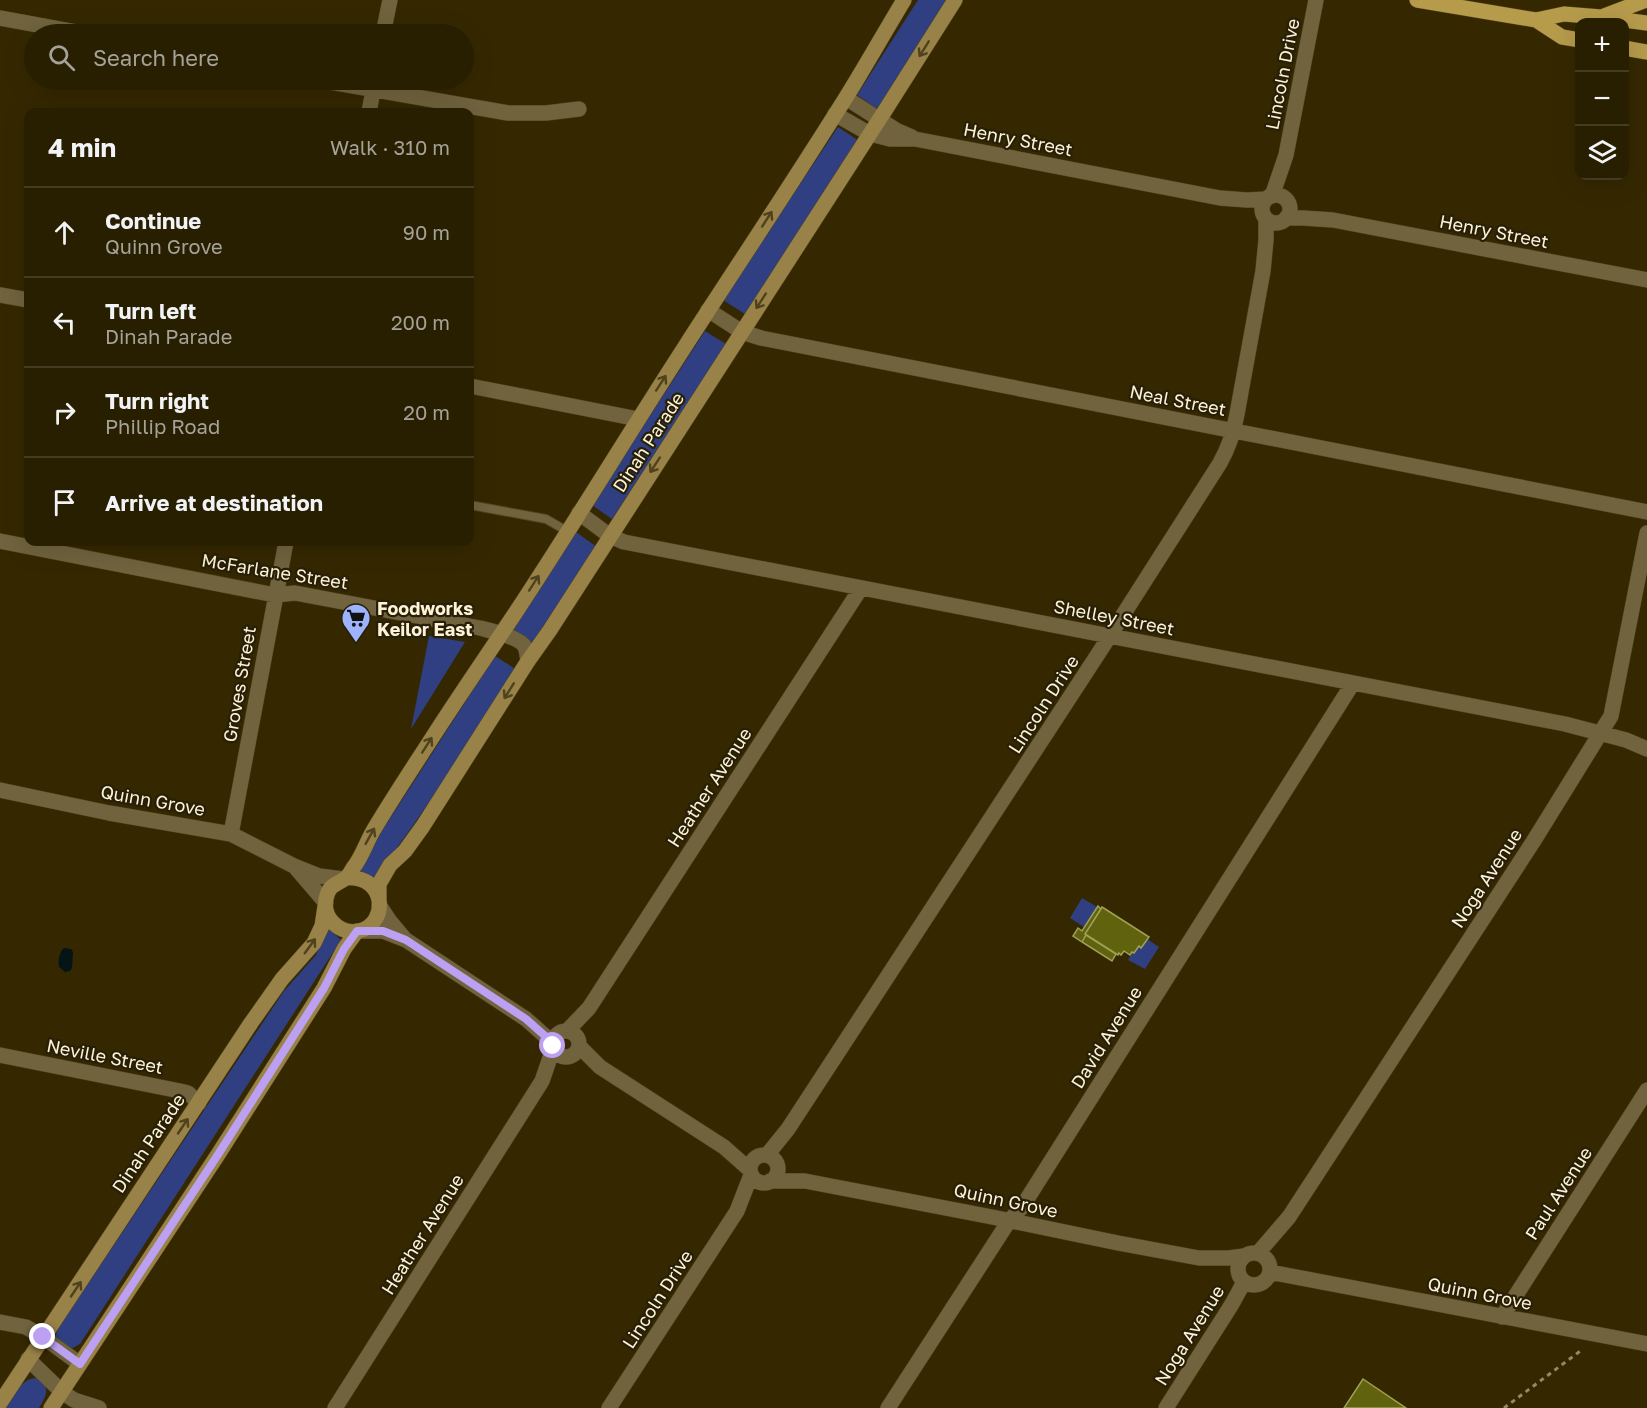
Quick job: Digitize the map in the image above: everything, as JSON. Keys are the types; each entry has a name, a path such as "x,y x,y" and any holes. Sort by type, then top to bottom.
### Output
{"main road":[{"path":"1417,0 1536,20 1564,14 1647,23"},
{"path":"1601,17 1646,0"},
{"path":"1536,20 1562,37 1575,39"},
{"path":"1629,49 1647,52"}],"street":[{"path":"385,24 390,0"},
{"name":"Dinah Parade","path":"344,878 357,864 368,838 395,794 501,634 846,98 904,0"},
{"name":"Dinah Parade","path":"380,904 379,884 390,865 405,851 423,826 955,0"},
{"name":"Lincoln Drive","path":"1263,271 1280,206 1286,155 1316,0"},
{"path":"0,18 33,24"},
{"path":"370,108 373,90"},
{"path":"398,90 507,113 546,113 579,109"},
{"name":"Henry Street","path":"846,98 896,130 915,139"},
{"name":"Henry Street","path":"835,114 870,134 890,139 915,139 1220,198 1247,206 1274,223 1280,206"},
{"name":"Henry Street","path":"1220,198 1280,206 1333,220 1647,280"},
{"name":"Lincoln Drive","path":"770,1160 1221,463 1234,430 1263,271 1266,240 1264,217"},
{"path":"0,295 24,299"},
{"name":"Neal Street","path":"708,310 742,332 761,338 1647,512"},
{"path":"474,387 638,419"},
{"name":"Shelley Street","path":"579,513 610,536 624,542 1565,724 1626,740 1647,749"},
{"name":"Noga Avenue","path":"1260,1261 1533,842 1611,716 1647,533"},
{"name":"McFarlane Street","path":"0,541 24,546"},
{"name":"McFarlane Street","path":"25,546 275,595 295,593 480,628 521,642 525,647 528,661"},
{"name":"Groves Street","path":"231,834 285,546"},
{"name":"Heather Avenue","path":"335,1408 565,1044 861,588"},
{"name":"David Avenue","path":"888,1408 1009,1221 1023,1207 1353,683"},
{"name":"Quinn Grove","path":"0,790 109,813 231,834 319,876 344,878"},
{"name":"Quinn Grove","path":"294,866 325,904"},
{"path":"356,877 372,885 380,904 374,921 358,931 349,932 340,929 327,916 325,904 330,888 344,878 356,877"},
{"name":"Dinah Parade","path":"0,1403 251,1023 282,979 314,943 322,926 325,904"},
{"name":"Quinn Grove","path":"380,904 389,920 406,940"},
{"path":"51,1408 219,1153 324,988 344,949 358,931"},
{"name":"Quinn Grove","path":"358,931 383,931 406,940 724,1148 750,1172"},
{"name":"Neville Street","path":"0,1055 180,1091 199,1103"},
{"name":"Paul Avenue","path":"1502,1317 1647,1090"},
{"name":"Quinn Grove","path":"724,1148 770,1160 805,1181"},
{"path":"770,1160 777,1175 768,1182 757,1181 750,1172 751,1162 770,1160"},
{"name":"Lincoln Drive","path":"737,1211 750,1172"},
{"name":"Quinn Grove","path":"768,1182 805,1181 1199,1258 1225,1267 1241,1279"},
{"name":"Lincoln Drive","path":"609,1408 737,1211 768,1182"},
{"name":"Quinn Grove","path":"1199,1258 1260,1261 1502,1317 1647,1344"},
{"path":"1260,1261 1269,1278 1260,1285 1249,1285 1241,1279 1239,1265 1260,1261"},
{"name":"Noga Avenue","path":"1166,1408 1232,1304 1241,1279"},
{"path":"0,1322 26,1327 80,1364"},
{"path":"28,1359 62,1392 74,1400 99,1408"}],"lane":[{"path":"474,506 546,519 567,531"}],"path":[{"path":"1504,1408 1583,1349"}],"shaded area":[{"path":"918,0 950,0 879,110 857,95"},
{"path":"838,127 859,141 745,314 723,300"},
{"path":"705,331 726,344 612,519 592,505"},
{"path":"576,532 597,547 532,643 510,628"},
{"path":"429,636 465,642 411,729"},
{"path":"495,656 517,670 429,802 373,880 360,871 369,851"},
{"path":"1082,898 1097,907 1084,927 1070,918"},
{"path":"328,928 341,940 80,1344 71,1349 57,1343 55,1337 57,1330 284,991 316,955"},
{"path":"1147,939 1159,947 1145,969 1128,960"},
{"path":"64,948 71,949 73,952 72,968 65,972 59,967 60,954"},
{"path":"36,1378 46,1388 39,1408 6,1408 26,1381"}],"building":[{"path":"1098,906 1101,909 1082,942 1073,936 1078,928 1082,931"},
{"path":"1102,907 1149,937 1141,948 1139,946 1130,955 1124,951 1118,955 1085,934"},
{"path":"1086,935 1116,954 1112,961 1082,942"},
{"path":"1363,1379 1406,1408 1344,1408"}],"place":[{"name":"Foodworks Keilor East","path":"356,644"}],"route":[{"path":"43,1337 80,1364 219,1153 324,988 344,949 357,931 383,931 406,940 526,1019 553,1043 553,1046"}]}
